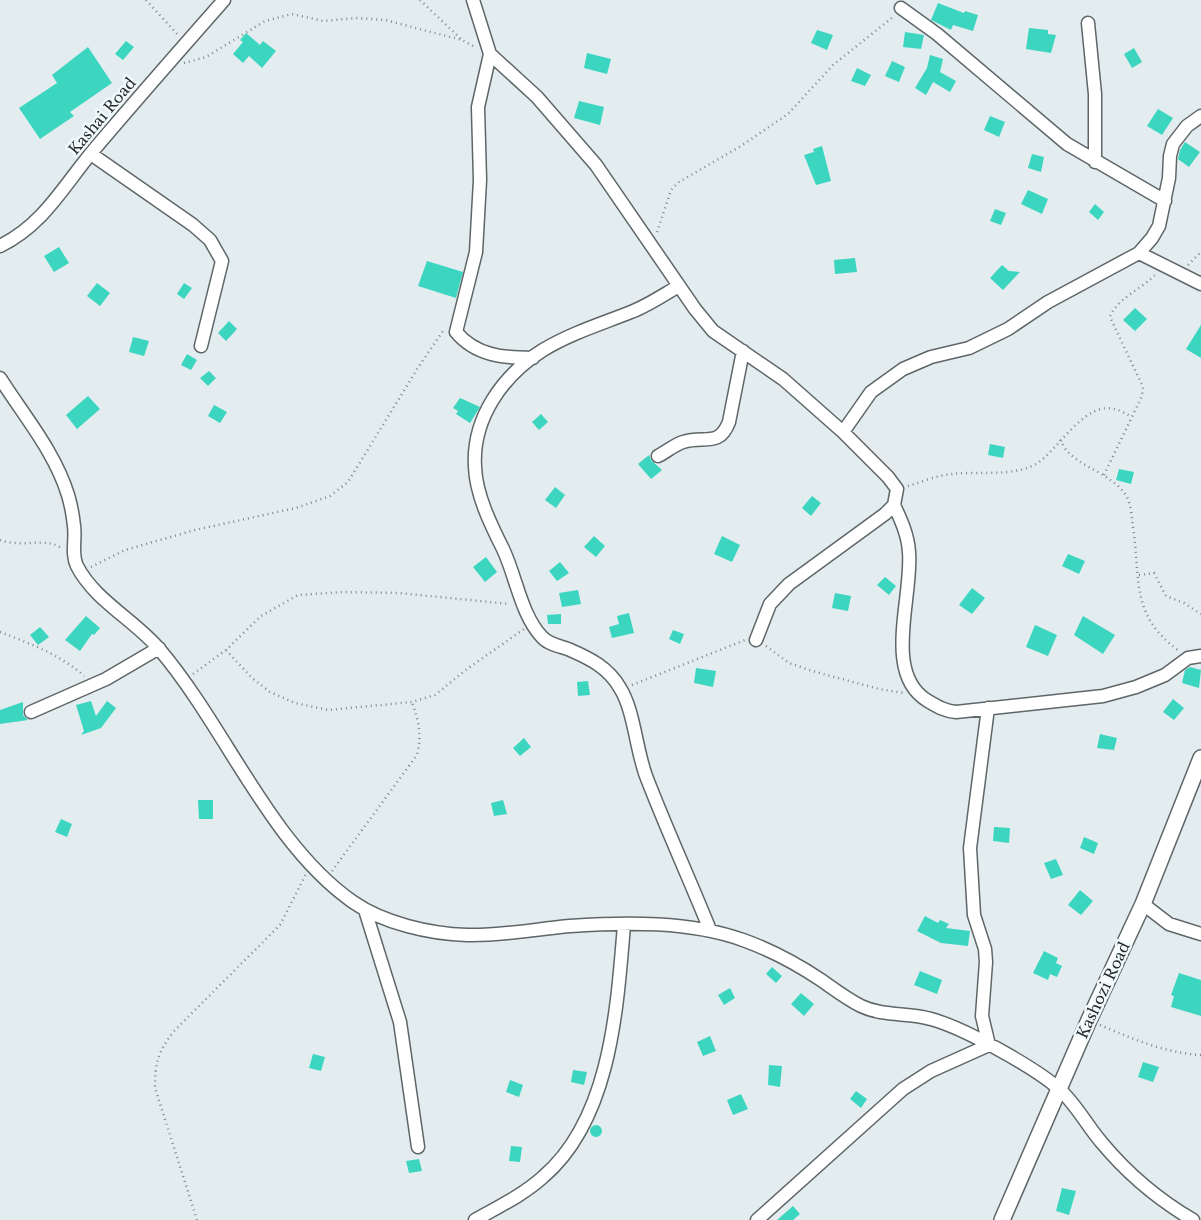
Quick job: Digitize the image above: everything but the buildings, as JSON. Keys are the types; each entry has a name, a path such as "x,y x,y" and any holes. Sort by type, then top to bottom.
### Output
{"main road":[{"name":"Kashozi Road","path":"1002,1220 1089,1020 1143,904 1201,758"}],"street":[{"name":"Kashai Road","path":"0,246 37,222 60,196 91,154 224,0"},
{"path":"473,0 490,54 537,97 596,165 679,286 713,331 783,379 844,432 888,477 897,489 894,505 902,523 909,553 909,586 902,658 908,681 918,695 944,711 956,712 1103,696 1136,687 1165,676 1195,657"},
{"path":"901,8 937,34 1067,144 1095,162 1132,180 1165,201"},
{"path":"1088,23 1096,94 1095,162"},
{"path":"490,54 478,106 480,180 476,252 456,332 470,346 504,358 533,358"},
{"path":"844,432 871,392 903,369 931,358 969,348 1008,329 1048,302 1139,253 1152,238 1158,226 1165,201 1173,144 1187,126 1201,116"},
{"path":"91,154 193,225 217,249 222,261 201,346"},
{"path":"1139,253 1201,284"},
{"path":"679,286 633,311 590,327 518,368 498,390 479,427 475,467 487,517 505,554 524,606 542,637 552,644 594,661 610,673 627,700 646,775 710,930"},
{"path":"658,456 682,442 715,439 725,432 729,422 743,351"},
{"path":"0,378 59,471 68,497 74,526 74,559 81,572 109,604 138,626 185,681 282,832 311,864 348,898 365,910 424,929 466,935 573,926 624,925 710,930 744,940 779,955 858,1005 875,1012 910,1014 934,1020 989,1046 1059,1089 1104,1145 1129,1172 1180,1216 1193,1220"},
{"path":"756,640 770,604 789,584 858,536 894,505"},
{"path":"31,712 122,670 158,648"},
{"path":"988,708 970,848 974,915 985,949 986,962 982,1016 989,1046"},
{"path":"1143,904 1169,924 1201,934"},
{"path":"365,910 400,1022 418,1146"},
{"path":"482,1218 544,1177 564,1155 587,1117 607,1059 615,1019 624,925"},
{"path":"757,1220 903,1089 931,1071 989,1046"}],"path":[{"path":"146,0 186,44"},
{"path":"420,0 462,40"},
{"path":"653,247 665,203 671,190 679,182 741,146 788,114 833,65 891,19 901,8"},
{"path":"183,64 206,57 265,21 292,14 323,21 356,18 386,20 462,40 490,54"},
{"path":"1180,273 1201,252"},
{"path":"1104,475 1142,396 1144,387 1110,317 1113,308 1147,283 1163,265"},
{"path":"81,572 125,550 195,530 296,508 330,496 348,482 419,366 447,326 459,315"},
{"path":"897,489 950,474 1022,469 1048,456 1060,440 1094,411 1105,408 1115,409 1132,417"},
{"path":"1060,440 1068,453 1104,475 1126,497 1136,546 1140,600 1150,622 1168,643 1195,657"},
{"path":"0,540 17,545 53,544 74,559"},
{"path":"1139,575 1154,573 1166,596 1184,603 1201,614"},
{"path":"185,681 226,650 261,616 298,595 343,592 399,593 524,606"},
{"path":"226,650 252,678 270,692 295,704 328,710 412,702 436,695 467,668 533,623"},
{"path":"0,632 30,643 63,661 92,685"},
{"path":"621,689 640,683 739,640 756,640 789,663 812,671 879,690 918,695"},
{"path":"327,879 417,755 421,740 420,725 412,702"},
{"path":"197,1220 155,1088 155,1066 160,1050 173,1032 280,925 311,864"},
{"path":"1089,1020 1140,1042 1186,1054 1201,1055"}]}
